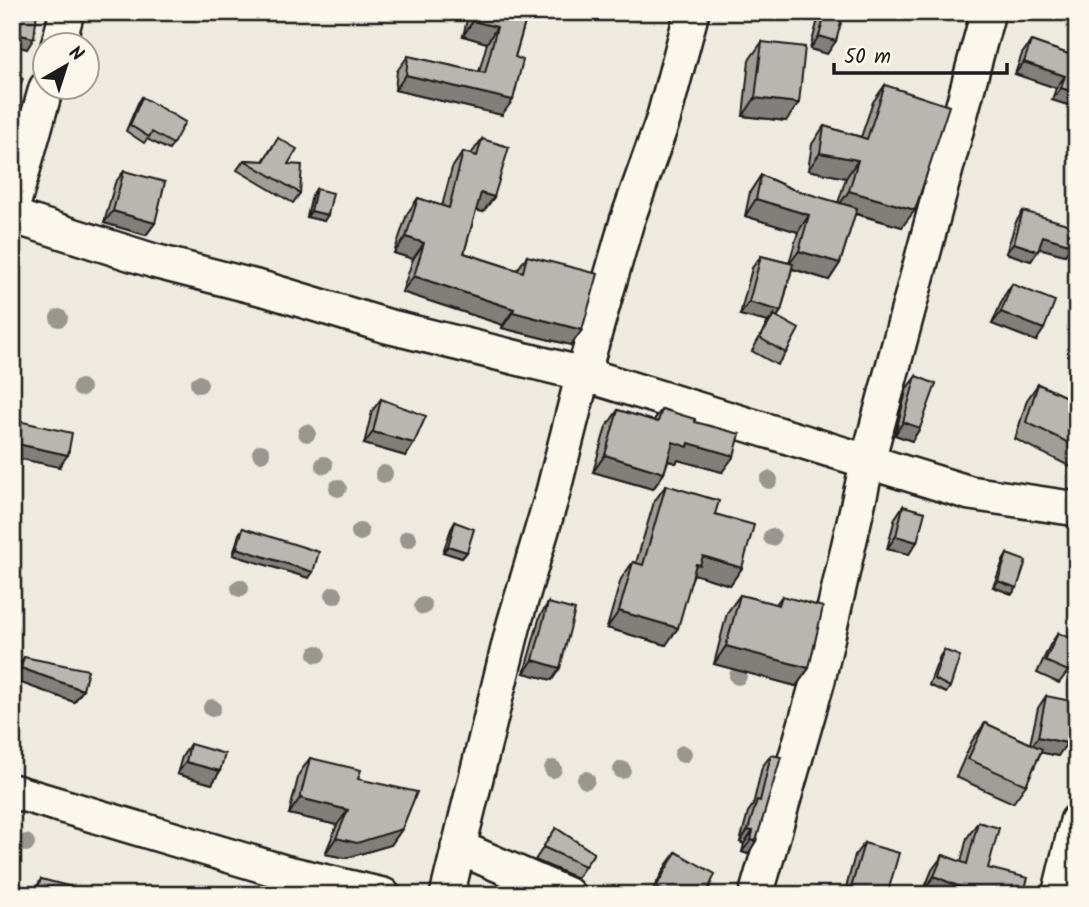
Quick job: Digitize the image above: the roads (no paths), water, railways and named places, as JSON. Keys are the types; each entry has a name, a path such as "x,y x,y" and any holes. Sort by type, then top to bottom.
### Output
{"street":[{"path":"62,32 67,12"},
{"path":"447,895 514,624 552,496 583,374 627,221 663,120 692,12"},
{"path":"756,895 818,680 868,460 988,12"},
{"path":"12,209 42,102"},
{"path":"12,216 154,261 268,290 387,326 583,374 970,493 1077,509"},
{"path":"12,791 284,872 383,895"},
{"path":"1059,895 1077,821"},
{"path":"458,848 568,895"}]}
